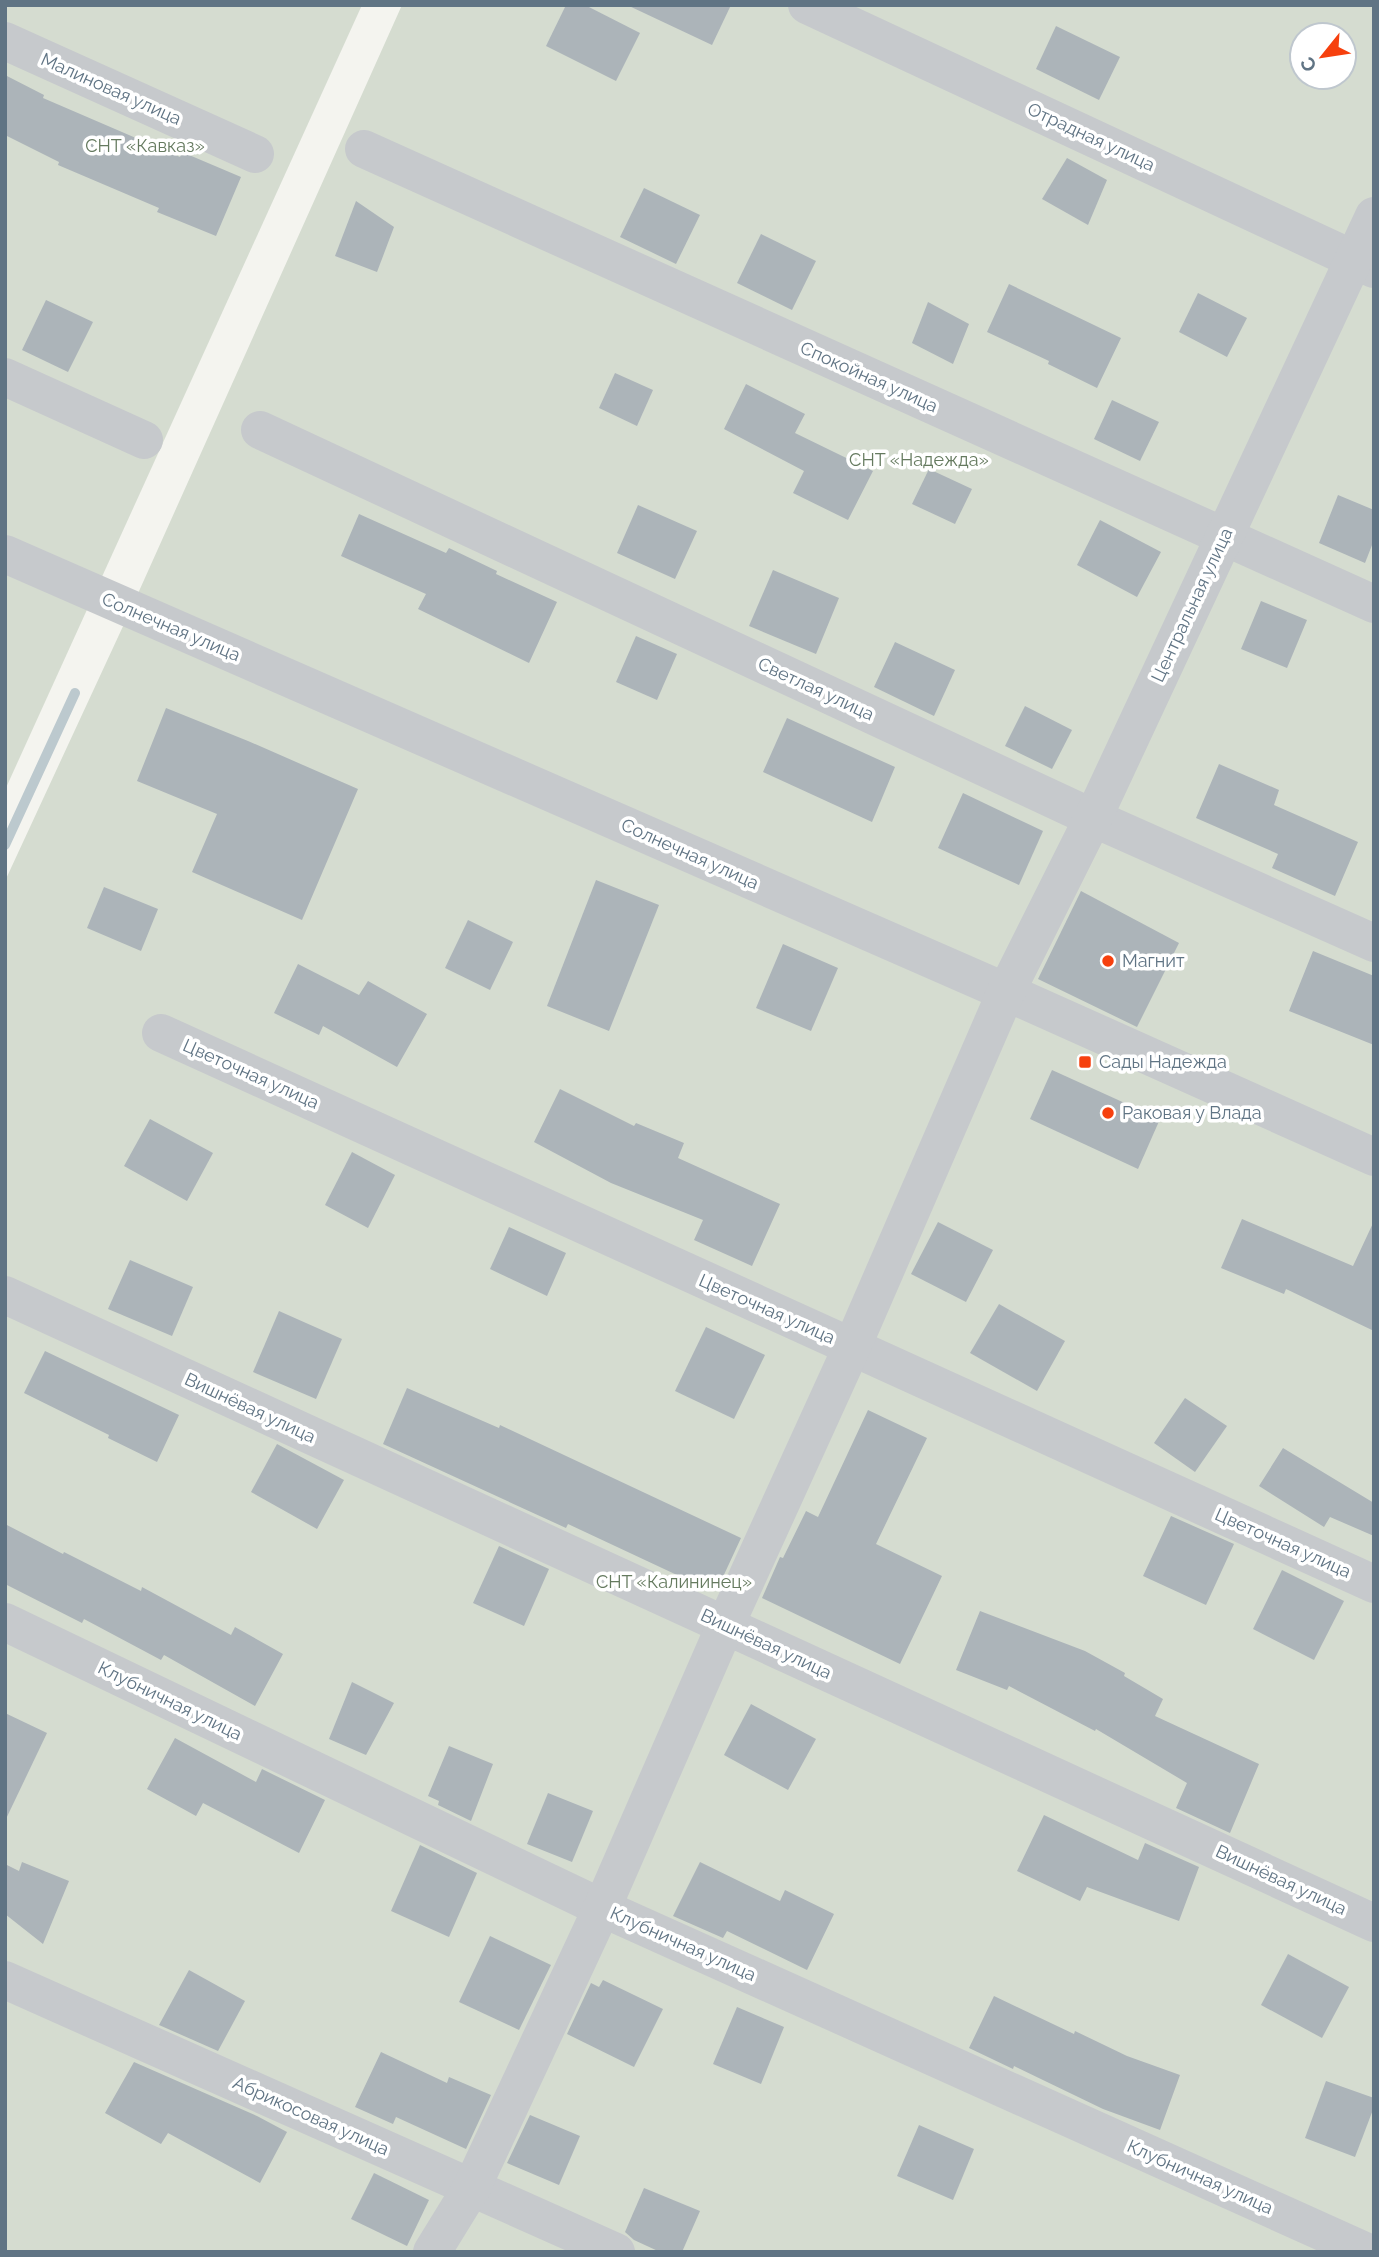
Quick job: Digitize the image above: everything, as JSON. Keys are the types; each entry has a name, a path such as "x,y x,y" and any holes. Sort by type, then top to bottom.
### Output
{"street":[{"name":"Отрадная улица","path":"807,5 1363,264"},
{"name":"Малиновая улица","path":"5,41 255,154"},
{"name":"Спокойная улица","path":"364,149 1374,604"},
{"name":"Центральная улица","path":"432,2252 472,2187 602,1908 725,1626 852,1347 1006,992 1093,818 1224,537 1363,264 1374,216"},
{"path":"5,377 144,440"},
{"name":"Светлая улица","path":"260,429 1093,818 1374,943"},
{"name":"Солнечная улица","path":"5,554 1006,992 1374,1157"},
{"name":"Цветочная улица","path":"161,1033 1374,1584"},
{"name":"Вишнёвая улица","path":"5,1295 1374,1923"},
{"name":"Клубничная улица","path":"5,1622 602,1908 1367,2252"},
{"name":"Абрикосовая улица","path":"5,1980 616,2252"}],"green space":[{"name":"СНТ «Кавказ»","path":"5,5 362,5 5,790"},
{"name":"СНТ «Калининец»","path":"402,5 1374,5 1374,2252 5,2252 5,881 131,609"}],"building":[{"path":"566,5 585,5 640,33 616,81 546,46"},
{"path":"627,5 731,5 712,45"},
{"path":"1056,26 1120,57 1099,100 1036,69"},
{"path":"5,75 44,95 43,98 180,157 182,152 241,177 216,236 157,212 159,208 58,165 59,162 5,135"},
{"path":"1067,158 1107,180 1088,225 1042,199"},
{"path":"644,188 700,215 676,264 620,237"},
{"path":"356,201 394,227 377,272 335,256"},
{"path":"761,234 816,261 792,310 737,283"},
{"path":"1009,284 1121,338 1097,388 1048,364 1049,361 987,332"},
{"path":"1198,293 1247,318 1227,357 1179,332"},
{"path":"46,300 93,322 68,372 22,350"},
{"path":"928,302 969,324 953,364 912,343"},
{"path":"615,373 653,390 637,426 599,408"},
{"path":"746,384 805,414 795,433 873,471 848,520 793,493 804,471 724,429"},
{"path":"1112,400 1159,422 1140,461 1094,439"},
{"path":"929,469 972,489 955,524 912,504"},
{"path":"1338,495 1374,510 1374,540 1365,563 1319,543"},
{"path":"638,505 697,531 675,579 617,553"},
{"path":"359,514 446,553 449,548 497,571 496,574 557,602 529,663 418,609 426,594 341,556"},
{"path":"1100,520 1161,552 1137,597 1077,565"},
{"path":"773,570 839,598 816,654 749,626"},
{"path":"1261,601 1307,620 1287,668 1241,649"},
{"path":"636,636 677,654 657,700 616,682"},
{"path":"895,642 955,670 934,716 874,687"},
{"path":"1025,706 1072,730 1052,769 1005,746"},
{"path":"166,708 358,789 302,920 192,872 217,814 137,781"},
{"path":"787,718 895,767 872,822 763,772"},
{"path":"1219,764 1279,790 1274,805 1358,842 1335,896 1272,868 1278,854 1196,818"},
{"path":"963,793 1043,831 1019,885 938,848"},
{"path":"596,880 659,905 609,1031 547,1006"},
{"path":"104,887 158,909 141,951 87,928"},
{"name":"Магнит","path":"1081,891 1179,943 1137,1027 1038,979"},
{"path":"468,920 513,942 490,990 445,968"},
{"path":"783,944 838,968 811,1031 756,1008"},
{"path":"1313,951 1374,976 1374,1045 1289,1011"},
{"path":"298,964 359,995 368,981 427,1014 397,1067 323,1026 319,1035 274,1013"},
{"path":"1052,1070 1160,1119 1138,1169 1030,1119"},
{"path":"560,1089 634,1126 636,1123 684,1143 678,1158 780,1204 752,1266 694,1240 703,1220 611,1183 534,1142"},
{"path":"150,1119 213,1153 187,1201 124,1166"},
{"path":"352,1152 395,1175 368,1228 325,1205"},
{"path":"1242,1219 1353,1266 1374,1221 1374,1331 1286,1289 1284,1294 1221,1268"},
{"path":"938,1222 993,1250 966,1302 911,1274"},
{"path":"509,1227 566,1253 547,1296 490,1269"},
{"path":"130,1260 193,1287 172,1336 108,1309"},
{"path":"999,1304 1065,1341 1037,1391 970,1353"},
{"path":"279,1311 342,1339 316,1399 253,1372"},
{"path":"706,1327 765,1355 734,1419 675,1391"},
{"path":"45,1351 179,1415 157,1462 24,1393"},
{"path":"407,1388 499,1428 500,1425 741,1538 722,1579 716,1576 709,1590 568,1524 566,1528 383,1444"},
{"path":"1185,1398 1227,1426 1195,1472 1154,1443"},
{"path":"868,1410 927,1438 876,1544 942,1576 900,1664 762,1598 780,1557 783,1558 806,1511 818,1517"},
{"path":"277,1444 344,1480 317,1529 251,1492"},
{"path":"1283,1448 1374,1503 1374,1536 1330,1517 1324,1527 1259,1486"},
{"path":"1171,1516 1234,1544 1206,1605 1143,1576"},
{"path":"5,1524 141,1591 142,1587 231,1635 235,1627 283,1654 255,1706 164,1655 161,1660 84,1619 82,1623 5,1584"},
{"path":"499,1546 549,1569 524,1626 473,1603"},
{"path":"1282,1570 1344,1601 1314,1660 1253,1629"},
{"path":"980,1611 1085,1651 1125,1673 1124,1676 1163,1699 1155,1716 1259,1764 1230,1833 1176,1808 1187,1783 1096,1729 1095,1731 1009,1686 1007,1690 956,1670"},
{"path":"352,1682 394,1703 366,1755 329,1739"},
{"path":"751,1704 816,1739 788,1790 724,1755"},
{"path":"5,1713 47,1733 5,1821"},
{"path":"175,1738 256,1782 262,1769 325,1800 299,1853 203,1803 196,1816 147,1789"},
{"path":"449,1746 493,1764 471,1821 438,1805 439,1801 428,1796"},
{"path":"548,1793 593,1811 572,1862 527,1844"},
{"path":"1044,1815 1138,1860 1145,1843 1199,1867 1179,1921 1087,1887 1080,1901 1017,1871"},
{"path":"420,1845 477,1873 449,1937 391,1911"},
{"path":"22,1862 69,1881 43,1944 5,1914 5,1864 19,1871"},
{"path":"700,1862 780,1901 785,1890 834,1914 807,1970 727,1931 723,1938 673,1916"},
{"path":"490,1936 551,1965 519,2030 459,2002"},
{"path":"1288,1954 1349,1987 1322,2038 1261,2005"},
{"path":"189,1970 245,2001 218,2051 159,2025"},
{"path":"603,1980 663,2009 634,2067 567,2034 591,1983 599,1987"},
{"path":"994,1996 1074,2034 1075,2031 1127,2056 1180,2075 1160,2130 1103,2109 1014,2066 1013,2069 969,2048"},
{"path":"737,2007 784,2027 761,2084 713,2064"},
{"path":"381,2052 447,2083 449,2077 491,2095 466,2149 396,2117 393,2124 355,2107"},
{"path":"134,2062 287,2132 260,2183 168,2133 161,2144 105,2113"},
{"path":"1326,2081 1374,2098 1374,2107 1355,2157 1305,2138"},
{"path":"530,2115 580,2136 559,2185 507,2163"},
{"path":"919,2125 974,2149 953,2200 897,2176"},
{"path":"374,2173 429,2200 407,2246 351,2219"},
{"path":"644,2188 700,2211 682,2252 660,2252 634,2240 625,2232"}],"waterway":[{"path":"5,845 75,693"}],"place":[{"name":"Магнит","path":"1108,961"},
{"name":"Сады Надежда","path":"1085,1062"},
{"name":"Раковая у Влада","path":"1108,1113"}],"park label":[{"name":"СНТ «Надежда»","path":"919,460"}]}
